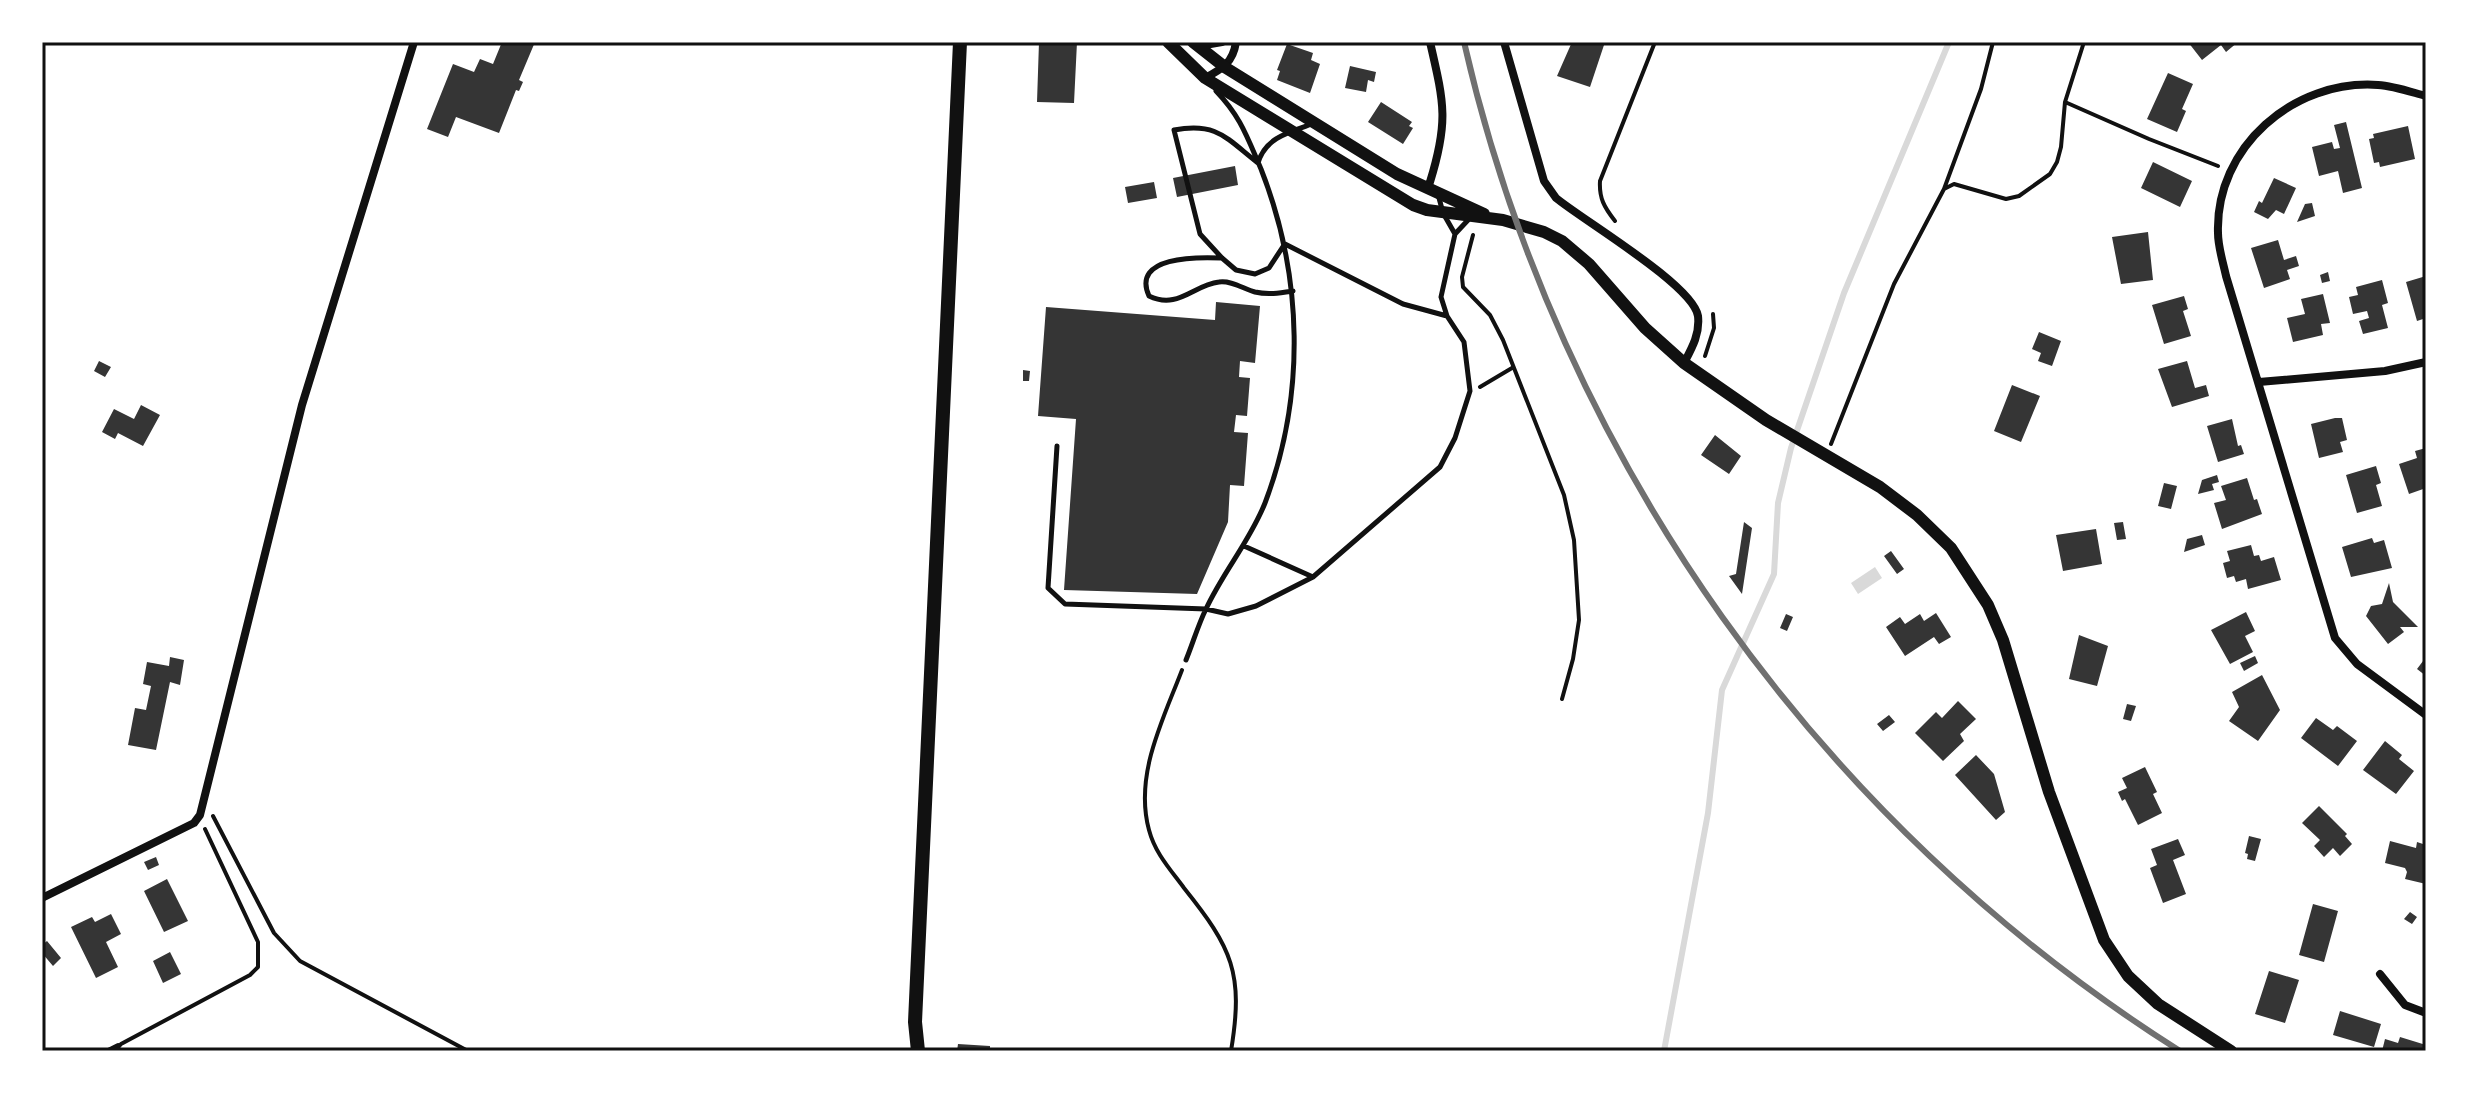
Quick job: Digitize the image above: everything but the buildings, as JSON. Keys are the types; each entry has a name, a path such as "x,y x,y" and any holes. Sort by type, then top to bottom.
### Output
{"main road":[{"path":"918,1051 915,1022 960,42"},
{"path":"909,1051 915,1022"}],"street":[{"path":"42,898 194,823 200,815 302,405 414,42"},
{"path":"1168,42 1205,78 1413,205 1443,213 1494,218"},
{"path":"1195,44 1222,42"},
{"path":"1205,78 1226,68 1236,42"},
{"path":"1425,188 1434,170 1443,130 1442,95 1430,42"},
{"path":"1504,42 1544,181 1556,198 1674,285 1695,305 1698,330 1695,344 1684,363"},
{"path":"1195,44 1226,68 1397,174 1494,218 1544,232 1570,246 1645,328 1684,363 1785,431 1893,496 1917,515 1958,557 1988,605 2003,640 2049,792 2104,940 2128,976 2158,1004 2231,1051"},
{"path":"2426,96 2378,85 2322,90 2295,102 2269,120 2242,150 2230,171 2221,203 2218,234 2226,276 2335,638 2357,664 2426,715"},
{"path":"2259,382 2385,371 2426,362"},
{"path":"2380,974 2405,1005 2426,1013"}],"lane":[{"path":"1186,660 1206,609 1244,546 1264,505 1280,459 1291,404 1294,359 1293,291 1270,192 1239,117 1205,78"},
{"path":"1258,163 1260,154 1273,140 1314,124"},
{"path":"1258,163 1211,129 1197,126 1174,130 1200,234 1222,258 1236,270 1255,274 1269,268 1284,244"},
{"path":"1438,194 1443,213 1455,234"},
{"path":"1057,446 1048,588 1065,604 1206,609 1228,614 1256,606 1313,577 1440,467 1455,438 1470,391 1464,342 1447,316 1441,297 1455,234 1471,217"},
{"path":"1284,244 1403,304 1447,316"},
{"path":"1222,258 1184,257 1162,264 1145,278 1149,296 1160,301 1180,298 1218,282 1228,282 1256,292 1276,294 1293,291"},
{"path":"1244,546 1313,577"}],"path":[{"path":"1615,221 1600,195 1600,181 1655,42"},
{"path":"1830,447 1894,284 1944,189 1981,89 1993,42"},
{"path":"1944,189 1954,184 2006,199 2019,196 2040,183 2057,162 2065,102 2084,42"},
{"path":"2065,102 2230,171"},
{"path":"1476,230 1462,277 1463,287 1490,315 1503,340 1564,495 1574,540 1579,620 1562,699"},
{"path":"1697,372 1711,345 1714,318 1710,309"},
{"path":"1470,391 1512,368"},
{"path":"1186,660 1150,754 1145,795 1148,829 1159,856 1214,925 1227,949 1237,986 1231,1051"},
{"path":"206,799 274,933 300,961 468,1051"},
{"path":"106,1051 250,975 258,967 258,942 200,815"},
{"path":"115,1051 121,1044"}],"shaded area":[{"path":"1875,567 1882,578 1858,594 1851,583"}],"waterway":[{"path":"1664,1051 1708,813 1722,690 1774,574 1778,503 1791,448 1844,293 1949,42"}],"railway":[{"path":"1464,42 1507,195 1565,343 1637,484 1722,617 1820,741 1929,856 2049,959 2180,1051"}]}
